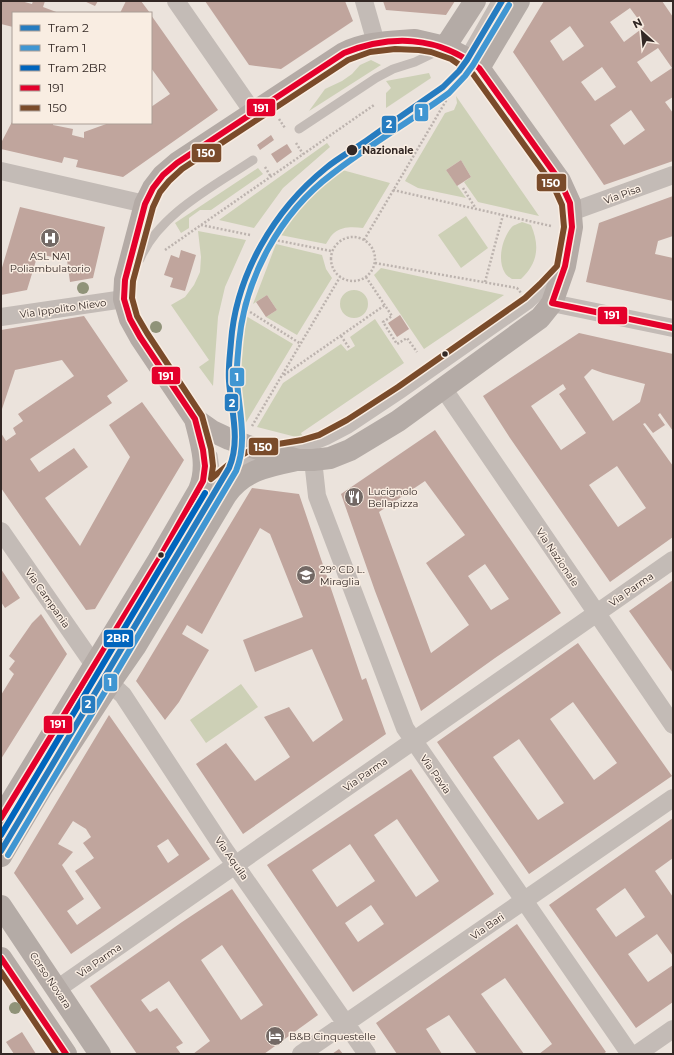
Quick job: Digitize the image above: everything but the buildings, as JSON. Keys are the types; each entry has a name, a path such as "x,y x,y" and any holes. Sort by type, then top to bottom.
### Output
{"main road":[{"path":"463,58 475,1"},
{"path":"463,58 519,1"},
{"path":"1,818 103,672 135,647 220,503 233,485 241,478 256,470 275,464 330,458 350,450 398,421 540,318 552,303 564,270 572,227 570,203 560,181 463,58 415,40 376,43 354,48 253,112 177,163 163,175 153,188 145,204 125,280 124,299 130,319 140,337 195,419 203,450 205,466 203,481 159,559 103,672 41,789 1,856"},
{"path":"195,419 212,431 229,439 251,447 306,460"},
{"name":"Corso Novara","path":"1,906 100,1054"},
{"path":"1,958 66,1054"}],"street":[{"path":"176,1 253,112"},
{"path":"364,1 376,43"},
{"path":"1,172 145,204"},
{"name":"Via Pisa","path":"570,212 673,175"},
{"name":"Via Ippolito Nievo","path":"1,317 124,299"},
{"path":"552,303 673,328"},
{"name":"Via Nazionale","path":"443,388 673,725"},
{"name":"Via Pavia","path":"306,460 317,496 405,728 630,1054"},
{"name":"Via Campania","path":"1,531 103,672"},
{"name":"Via Parma","path":"57,989 673,560"},
{"name":"Via Aquila","path":"103,672 123,695 224,849 236,864 367,1054"},
{"name":"Via Bari","path":"301,1054 673,798"},
{"path":"637,1054 673,1029"}],"lane":[{"path":"300,129 376,78 393,69 414,62 463,58 496,1"},
{"path":"124,299 145,248 158,230 189,203 253,160"},
{"path":"200,509 212,489 232,470 245,462 260,456 313,446 328,440 349,429 400,396 530,304 546,290 564,270"},
{"path":"195,419 206,438 213,456 215,469 212,489"},
{"path":"82,708 103,672"},
{"path":"1,843 70,727"}],"path":[{"path":"364,240 450,94"},
{"path":"165,250 374,105"},
{"path":"463,188 476,209"},
{"path":"393,190 554,226"},
{"path":"485,282 503,215"},
{"path":"201,225 250,235"},
{"path":"355,236 364,240 371,246 374,254 375,263 371,271 366,277 358,280 349,280 340,277 333,270 330,261 331,251 337,243 345,237 355,236"},
{"path":"270,239 331,251"},
{"path":"274,240 256,274 247,310 301,344"},
{"path":"375,263 517,288 521,293"},
{"path":"249,432 340,277"},
{"path":"366,277 392,316 383,322 397,344 407,338 417,352"},
{"path":"282,376 385,305"},
{"path":"341,336 350,349"}],"green space":[{"path":"371,60 381,65 309,111 325,89 342,81 352,74 360,65"},
{"path":"429,73 431,78 386,108 386,93 391,88 386,81"},
{"path":"456,96 539,216 478,202 464,182 471,177 461,160 446,170 466,198 418,188 405,181 445,113 454,110 457,103"},
{"path":"327,143 330,147 283,188 254,228 219,220"},
{"path":"258,168 263,174 211,210 200,210 189,218 189,228 181,233 175,223"},
{"path":"335,168 390,183 363,228 352,227 341,229 333,234 326,244 275,234 310,188"},
{"path":"466,216 488,248 461,268 438,235"},
{"path":"522,222 531,225 536,240 536,254 527,273 521,279 512,279 506,275 501,262 503,244 511,228"},
{"path":"198,231 246,240 225,287 218,317 213,386 199,367 209,360 171,305 185,297 194,285 200,272 201,257"},
{"path":"276,244 322,255 326,269 332,278 297,335 266,317 277,310 267,295 253,304"},
{"path":"381,268 504,295 424,349 374,275"},
{"path":"354,290 364,294 368,304 364,314 354,318 344,314 340,304 344,294"},
{"path":"241,313 293,344 245,424 238,413 233,370 236,338"},
{"path":"375,319 404,363 301,433 304,439 257,427 283,383 341,344 347,351 355,346 350,337"},
{"path":"241,684 258,707 206,743 190,720"}],"tram line":[{"name":"2","path":"1,851 229,468 233,457 235,436 229,376 234,317 241,292 261,246 274,224 290,203 326,168 443,87 459,71 502,1"},
{"name":"1","path":"8,855 236,471 242,449 242,426 237,376 239,342 249,294 257,271 268,249 281,227 313,190 346,163 449,93 473,65 509,5"},
{"name":"2BR","path":"1,835 205,493"}],"transit line":[{"name":"150","path":"471,61 503,5"},
{"name":"191","path":"1,818 159,559 203,481 205,466 203,450 195,419 140,337 130,319 124,299 125,280 145,204 153,188 163,175 177,163 344,53 379,43 397,41 414,41 447,49 463,57 479,68 560,181 570,203 572,227 565,266 552,303"},
{"name":"150","path":"395,49 431,52 451,59 473,74 553,185 562,205 564,227 557,266 525,298 398,387 347,420 319,435 249,451 235,459 211,479 213,466 211,449 202,416 147,333 137,316 132,298 133,281 153,207 160,192 182,169 348,60 370,52 395,49"},
{"name":"191","path":"552,303 673,328"},
{"name":"191","path":"1,958 66,1054"},
{"name":"150","path":"1,972 56,1054"}],"place":[{"name":"Nazionale","path":"352,150"},
{"name":"ASL NA1 Poliambulatorio","path":"50,238"},
{"name":"Lucignolo Bellapizza","path":"354,497"},
{"name":"29° CD L. Miraglia","path":"306,575"},
{"name":"B&B Cinquestelle","path":"275,1036"}]}
